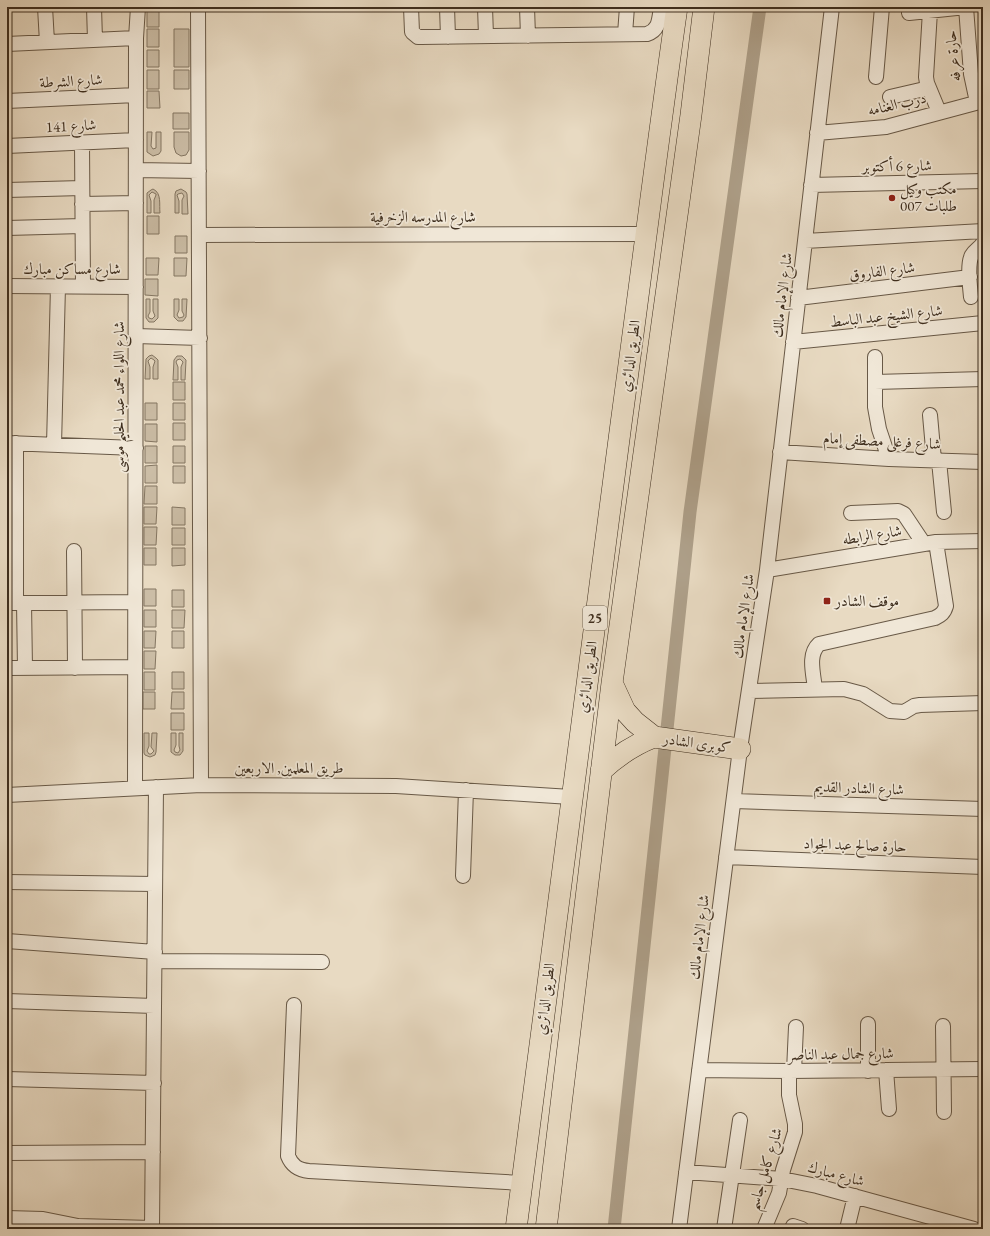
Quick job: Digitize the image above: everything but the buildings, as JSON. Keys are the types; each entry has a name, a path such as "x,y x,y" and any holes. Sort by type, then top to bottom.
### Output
{"highway":[{"name":"الطريق الدائري","path":"516,1229 571,797 647,234 661,115 677,7"},
{"name":"الطريق الدائري","path":"546,1229 612,683 691,115 704,7"},
{"path":"661,115 665,119 676,122 687,119 691,115"},
{"path":"654,170 663,162 669,161 675,162 683,171"},
{"name":"كوبرى الشادر","path":"612,683 625,711 635,722 654,737 740,749"},
{"name":"كوبرى الشادر","path":"601,771 626,750 654,737"}],"street":[{"path":"45,7 47,42"},
{"path":"94,7 96,40"},
{"name":"شارع اللواء محمد عبد الحليم موسى","path":"135,788 136,38 138,7"},
{"path":"198,7 201,785"},
{"path":"411,7 411,28 414,35 421,37 647,34 652,33 658,26 661,7"},
{"path":"447,7 448,37"},
{"path":"485,7 486,36"},
{"path":"527,7 528,36"},
{"path":"625,34 627,7"},
{"name":"شارع الإمام مالك","path":"679,1229 740,749 767,570 832,7"},
{"path":"876,77 882,7"},
{"path":"909,13 966,7"},
{"name":"حارة عرفه","path":"966,7 977,73 980,102"},
{"path":"930,11 926,70 927,83 939,112"},
{"path":"7,44 136,38"},
{"path":"890,96 929,88"},
{"name":"شارع الشرطة","path":"7,101 136,95"},
{"name":"درب الغنامه","path":"817,133 886,127 980,102"},
{"name":"شارع 141","path":"7,146 136,140"},
{"path":"82,143 83,286"},
{"path":"136,170 199,171"},
{"name":"شارع 6 أكتوبر","path":"811,185 983,181"},
{"path":"7,190 82,188"},
{"path":"82,204 136,203"},
{"path":"7,228 82,226"},
{"path":"805,241 983,231"},
{"name":"شارع المدرسه الزخرفية","path":"200,235 647,234"},
{"path":"970,297 970,260 973,253 981,247 983,243"},
{"name":"شارع الفاروق","path":"798,298 970,277"},
{"name":"شارع مساكن مبارك","path":"7,286 136,286"},
{"path":"54,445 58,286"},
{"name":"شارع الشيخ عبد الباسط","path":"793,342 983,324"},
{"path":"136,336 200,338"},
{"path":"875,357 876,418 889,459"},
{"path":"875,382 983,379"},
{"path":"930,415 944,512"},
{"path":"25,668 16,603 11,443 136,448"},
{"name":"شارع فرغلى مصطفى إمام","path":"780,452 889,459 983,462"},
{"path":"815,690 812,656 814,649 819,644 934,618 941,615 945,611 946,606 930,543 904,514 898,511 851,513"},
{"name":"شارع الرابطه","path":"767,570 930,543 983,541"},
{"path":"74,551 75,668"},
{"path":"16,603 135,602"},
{"path":"7,668 135,668"},
{"path":"749,691 844,689 869,697 884,708 897,712 904,712 914,706 920,705 983,703"},
{"name":"طريق المعلمين, الاربعين","path":"7,795 201,785 396,786 571,797"},
{"path":"7,1218 43,1219 78,1226 152,1229 156,787"},
{"path":"463,876 466,790"},
{"name":"شارع الشادر القديم","path":"734,801 983,809"},
{"name":"حارة صالح عبد الجواد","path":"726,858 983,867"},
{"path":"7,882 155,884"},
{"path":"7,941 155,956 322,962"},
{"path":"7,1001 154,1006"},
{"path":"294,1005 288,1156 294,1166 298,1169 309,1171 522,1182"},
{"path":"868,1024 868,1070"},
{"path":"943,1026 944,1112"},
{"name":"شارع كامل جاسم","path":"764,1229 779,1193 795,1132 790,1095 796,1027"},
{"name":"شارع جمال عبد الناصر","path":"700,1070 792,1072 983,1069"},
{"path":"886,1070 889,1109"},
{"path":"7,1079 154,1083"},
{"path":"724,1229 740,1120"},
{"path":"7,1153 153,1152"},
{"name":"شارع مبارك","path":"686,1172 782,1179 811,1184 974,1229"},
{"path":"847,1229 855,1196"}],"shaded area":[{"path":"147,8 159,8 159,27 147,27"},
{"path":"147,29 159,29 159,47 147,47"},
{"path":"174,29 189,29 189,67 174,67"},
{"path":"147,50 159,50 159,67 147,67"},
{"path":"147,70 159,70 159,89 147,89"},
{"path":"174,70 189,70 189,89 174,89"},
{"path":"147,91 159,91 160,108 147,108"},
{"path":"173,113 189,113 189,129 173,129"},
{"path":"147,132 152,132 151,146 153,149 156,148 156,132 161,132 161,151 159,154 153,156 147,152"},
{"path":"174,132 189,132 189,150 186,155 181,156 176,153 174,147"},
{"path":"153,189 159,196 160,213 154,213 154,200 156,194 152,192 149,195 151,201 151,213 147,213 147,193"},
{"path":"181,189 187,194 188,214 182,214 182,200 184,196 182,193 177,195 179,201 179,213 175,213 175,194 176,191"},
{"path":"147,216 159,216 159,234 147,234"},
{"path":"175,236 187,236 187,253 175,253"},
{"path":"146,258 159,258 158,275 146,275"},
{"path":"174,258 187,258 186,276 174,276"},
{"path":"145,279 158,279 158,296 145,295"},
{"path":"146,299 150,299 150,312 148,316 152,319 155,316 153,311 153,299 158,299 158,318 154,322 149,322 146,318"},
{"path":"174,299 179,299 179,310 177,315 179,318 183,317 184,315 182,311 182,299 187,299 186,317 183,321 178,321 174,317"},
{"path":"152,355 158,360 158,379 153,379 153,367 155,361 151,358 148,361 150,367 150,379 145,379 146,359"},
{"path":"177,356 182,356 186,360 185,380 181,380 181,367 183,362 180,359 176,362 178,367 178,380 173,380 174,360"},
{"path":"173,382 185,382 185,400 173,400"},
{"path":"145,403 157,403 157,420 145,420"},
{"path":"173,403 185,403 185,420 173,420"},
{"path":"173,423 185,423 185,440 173,440"},
{"path":"145,424 157,424 157,442 145,441"},
{"path":"145,446 157,446 157,463 145,463"},
{"path":"173,446 185,446 185,463 173,463"},
{"path":"157,465 157,483 145,483 145,466"},
{"path":"173,466 185,466 185,483 173,483"},
{"path":"145,486 157,486 157,504 144,504"},
{"path":"144,507 157,507 156,524 144,524"},
{"path":"172,507 185,508 185,525 172,525"},
{"path":"144,527 157,527 156,545 144,545"},
{"path":"172,528 185,528 185,545 172,545"},
{"path":"144,548 156,548 156,565 144,565"},
{"path":"172,548 185,548 185,565 172,566"},
{"path":"144,589 156,589 156,606 144,606"},
{"path":"172,590 184,590 184,607 172,607"},
{"path":"144,610 156,610 156,627 144,627"},
{"path":"172,610 185,610 184,628 172,628"},
{"path":"144,631 156,631 155,648 144,648"},
{"path":"172,631 184,631 184,648 172,648"},
{"path":"144,651 156,651 155,669 144,669"},
{"path":"144,672 155,672 155,690 144,690"},
{"path":"172,672 184,672 184,689 172,689"},
{"path":"143,692 155,692 155,709 143,709"},
{"path":"172,692 184,692 184,709 171,709"},
{"path":"171,713 184,713 184,730 171,730"},
{"path":"144,733 149,733 149,746 147,751 151,754 154,751 151,747 152,733 157,733 156,752 155,755 150,757 144,753"},
{"path":"171,733 176,733 176,745 174,750 178,753 180,750 179,733 183,733 183,751 180,755 175,755 171,752"}],"waterway":[{"path":"614,1229 690,512 760,7"}],"place":[{"name":"مكتب وكيل طلبات 007","path":"892,198"},
{"name":"موقف الشادر","path":"827,601"}]}
